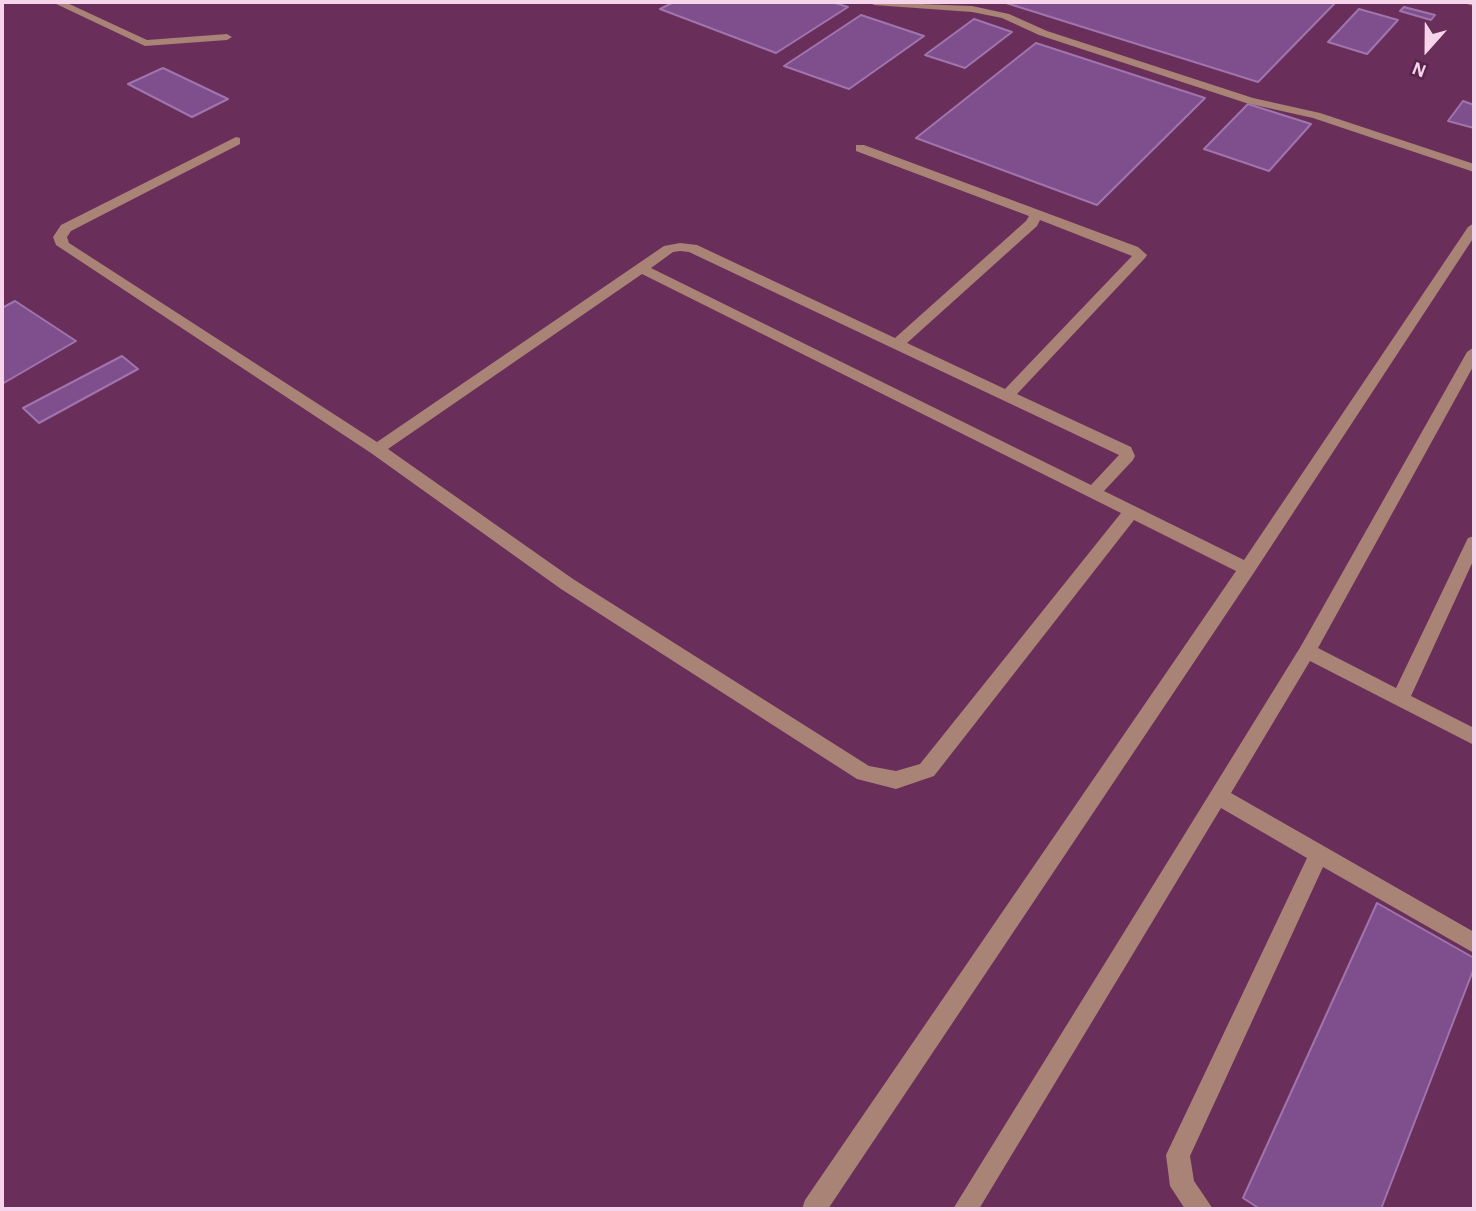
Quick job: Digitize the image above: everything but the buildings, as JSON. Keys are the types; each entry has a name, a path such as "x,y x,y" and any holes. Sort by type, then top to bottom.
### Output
{"lane":[{"path":"57,2 145,43 227,37"},
{"path":"874,2 972,9 1005,16 1043,33 1250,101 1316,115 1474,168"},
{"path":"236,141 66,229 60,237 63,245 377,449 567,584 864,773 896,780 927,770 1131,513"},
{"path":"860,148 1133,250 1140,256 1007,396"},
{"path":"898,343 1032,223 1036,214"},
{"path":"814,1209 1247,569 1474,227"},
{"path":"377,449 669,249 692,247 1125,451 1127,456 1093,493"},
{"path":"641,268 1247,569"},
{"path":"965,1209 1307,651 1474,352"},
{"path":"1400,699 1474,542"},
{"path":"1307,651 1474,737"},
{"path":"1218,796 1474,943"},
{"path":"1201,1209 1182,1186 1178,1155 1319,854"}],"shaded area":[{"path":"2,2 1474,2 1474,1209 2,1209"}]}
